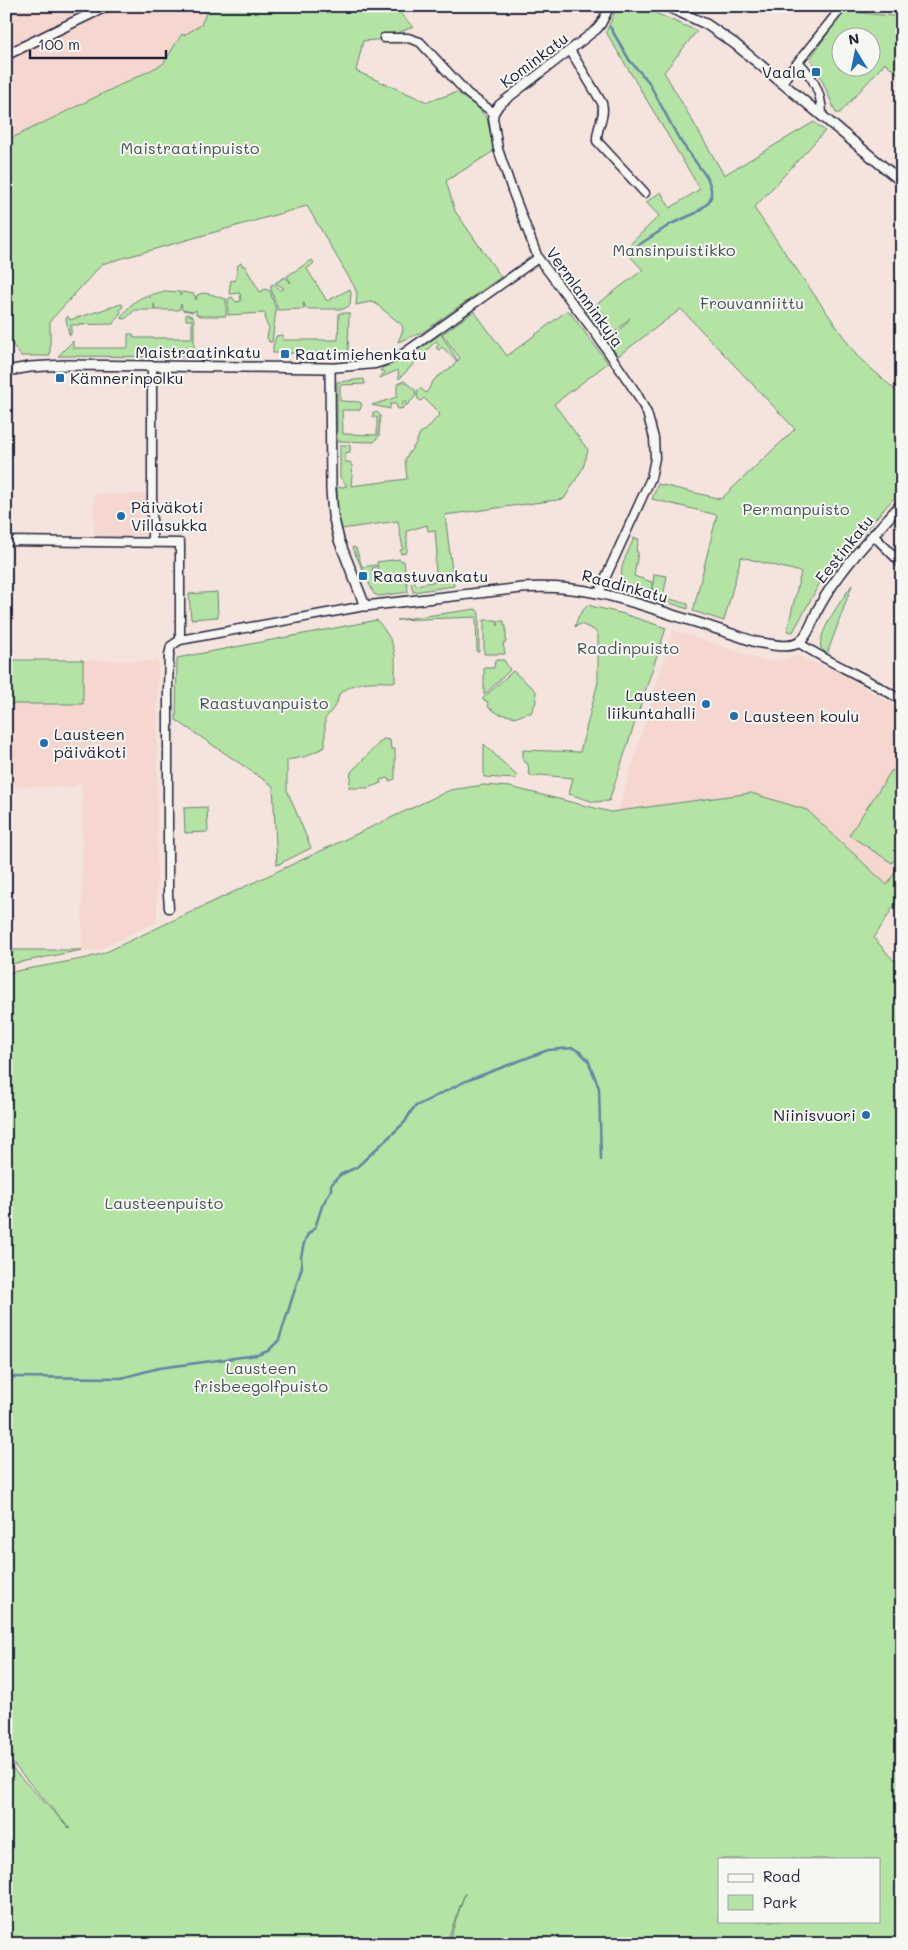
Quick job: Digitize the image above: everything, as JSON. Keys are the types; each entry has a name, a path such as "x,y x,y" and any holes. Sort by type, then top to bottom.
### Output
{"street":[{"path":"6,55 107,6"},
{"name":"Kominkatu","path":"494,113 499,104 601,24 610,6"},
{"path":"666,6 706,24 723,35 902,182"},
{"path":"782,82 843,6"},
{"path":"384,38 408,38 420,42 468,94 494,113"},
{"path":"570,50 602,103 604,110 596,134 597,141 645,194"},
{"path":"798,62 808,71 816,86 822,105 822,115"},
{"name":"Vermlanninkuja","path":"494,113 493,123 498,149 538,258 596,334 637,394 647,413 654,438 655,458 650,478 600,592"},
{"name":"Maistraatinkatu","path":"6,371 45,366 330,368 376,364 400,356 538,258"},
{"path":"152,367 152,542"},
{"path":"330,368 333,515 339,540 365,606"},
{"name":"Eestinkatu","path":"799,642 833,584 873,534 902,503"},
{"path":"873,534 902,564"},
{"path":"6,541 180,543 177,641 168,655 169,908"},
{"name":"Raadinkatu","path":"177,641 365,606 541,586 578,588 629,599 756,642 778,645 799,642"},
{"path":"799,642 816,655 860,676 902,701"}],"shaded area":[{"path":"6,6 209,6 201,25 184,35 182,34 163,64 6,141"},
{"name":"Päiväkoti Villasukka","path":"94,494 148,494 147,538 94,538"},
{"name":"Lausteen koulu","path":"673,630 762,660 778,661 797,655 842,674 902,710 902,861 887,885 807,810 751,793 618,811"},
{"path":"83,660 158,661 157,922 98,950 82,950 82,783 73,788 6,786 6,704 82,704"}],"green space":[{"name":"Maistraatinpuisto","path":"209,6 393,6 413,27 397,33 388,39 363,41 356,71 427,102 457,92 478,108 487,118 494,151 446,181 455,211 501,277 423,332 398,342 403,330 402,325 375,303 370,302 356,305 357,294 354,286 307,206 102,264 50,321 50,356 21,356 6,336 6,141 163,64 182,34 184,35 201,25"},
{"path":"639,6 697,31 664,72 724,175 814,122 825,131 754,208 857,356 902,396 902,489 860,536 859,531 828,568 793,632 787,631 801,572 741,557 724,621 693,611 717,515 652,499 658,484 721,499 795,429 681,309 618,356 609,344 630,318 605,341 585,313 643,270 624,250 659,216 646,202 661,192 670,208 700,189 606,32 617,7"},
{"path":"843,11 902,17 902,77 885,63 880,69 880,28 831,28"},
{"path":"830,30 830,78 872,78 840,113 836,113 817,68 810,59"},
{"path":"312,260 314,263 307,269 327,301 350,289 350,305 344,309 306,309 303,303 304,309 278,310 271,285 273,284 281,290 284,288 275,283 285,277 291,283 287,276"},
{"path":"241,263 260,292 265,289 270,291 276,310 272,342 269,342 267,337 269,328 266,323 265,313 228,315 228,299 232,297 236,302 241,301 240,293 230,294 229,292 231,280 235,281 238,265"},
{"path":"165,291 180,292 180,296 182,292 194,294 196,300 197,295 204,293 226,299 226,316 200,316 196,314 196,310 193,312 182,310 181,304 179,310 155,310 154,304 154,310 135,310 125,319 121,318 135,301 148,295 150,298 150,295"},
{"path":"121,304 123,305 120,309 121,312 113,324 71,325 71,335 69,334 66,319 68,316 70,320"},
{"path":"568,310 608,363 554,404 588,450 583,468 564,499 445,515 454,586 413,592 411,583 415,582 416,585 437,581 435,530 428,531 427,525 407,531 407,551 401,554 400,550 403,549 398,521 341,529 338,514 337,488 347,486 340,477 340,445 350,445 350,452 345,453 345,462 350,462 352,467 351,486 407,479 405,459 416,443 420,433 426,430 440,414 424,398 421,401 418,399 417,391 420,388 426,393 432,382 450,369 457,361 442,347 439,350 436,348 439,344 436,341 399,379 398,370 380,378 385,373 380,371 382,368 409,356 441,334 458,361 460,358 442,334 474,311 507,356"},
{"path":"339,313 349,313 348,353 273,353 276,336 283,335 283,340 338,340"},
{"path":"186,314 194,319 194,357 58,356 73,341 73,348 128,348 128,334 133,334 134,338 192,338 192,320 186,320"},
{"path":"364,379 365,384 340,385 340,401 360,402 362,404 360,410 342,410 343,434 377,435 377,417 373,417 373,412 377,412 380,415 379,436 374,442 337,441 337,382"},
{"path":"404,381 415,390 416,396 406,406 405,401 403,401 403,408 399,409 396,404 390,404 390,409 372,405 397,397 397,384"},
{"path":"634,538 639,539 634,576 652,582 651,597 629,587 621,575"},
{"path":"352,547 356,548 362,567 376,565 376,567 372,568 373,571 378,570 377,562 400,559 404,561 408,592 379,596 374,594"},
{"path":"654,574 667,576 663,597 688,604 688,609 652,597"},
{"path":"852,585 827,654 821,648 823,634"},
{"path":"217,592 218,617 191,619 189,594"},
{"name":"Raadinpuisto","path":"587,605 624,614 666,628 609,801 594,802 569,794 573,778 540,775 533,777 529,774 528,764 523,761 523,750 580,752 598,682 598,635 594,630 581,624 575,627 578,617"},
{"path":"476,609 479,613 479,652 477,652 476,617 397,620"},
{"name":"Raastuvanpuisto","path":"377,620 389,637 394,649 395,682 359,684 339,694 337,703 325,719 325,747 304,757 287,760 287,790 311,848 277,865 273,786 176,720 177,658"},
{"path":"484,620 497,620 498,626 498,621 504,621 504,626 506,626 506,642 503,643 505,654 484,654"},
{"path":"6,660 83,660 83,704 6,704"},
{"path":"495,660 504,660 510,670 484,695 484,668 494,668"},
{"path":"513,671 536,691 536,702 531,713 517,717 499,714 489,708 487,701 483,700"},
{"path":"383,739 390,740 391,749 395,749 395,779 389,781 388,778 380,780 381,783 368,788 349,788 351,772"},
{"path":"484,744 517,776 515,779 484,777"},
{"path":"892,770 902,777 902,848 892,863 849,835"},
{"path":"484,785 510,787 611,812 751,793 807,810 887,885 902,861 902,893 874,938 893,960 902,961 902,1944 448,1944 465,1893 446,1944 6,1944 6,1762 70,1829 6,1756 6,973 104,953 450,790"},
{"path":"207,807 208,832 185,833 184,808"},
{"path":"6,950 82,950 6,965"}],"waterway":[{"path":"610,27 630,61 648,81 679,139 708,179 711,189 711,197 708,203 696,213 671,224 631,250"},
{"path":"6,1377 121,1378 159,1368 257,1355 268,1351 279,1340 302,1267 301,1257 304,1243 308,1234 315,1228 322,1206 331,1190 331,1185 340,1175 357,1167 405,1122 416,1106 466,1081 548,1050 573,1048 588,1060 599,1088 601,1160"}],"place":[{"name":"Vaala","path":"816,72"},
{"name":"Raatimiehenkatu","path":"285,354"},
{"name":"Kämnerinpolku","path":"60,378"},
{"name":"Päiväkoti Villasukka","path":"121,516"},
{"name":"Raastuvankatu","path":"363,576"},
{"name":"Lausteen liikuntahalli","path":"706,704"},
{"name":"Lausteen koulu","path":"734,716"},
{"name":"Lausteen päiväkoti","path":"44,743"},
{"name":"Niinisvuori","path":"866,1115"}],"park label":[{"name":"Mansinpuistikko","path":"674,250"},
{"name":"Frouvanniittu","path":"752,303"},
{"name":"Permanpuisto","path":"796,509"},
{"name":"Lausteenpuisto","path":"164,1203"},
{"name":"Lausteen frisbeegolfpuisto","path":"261,1377"}]}
